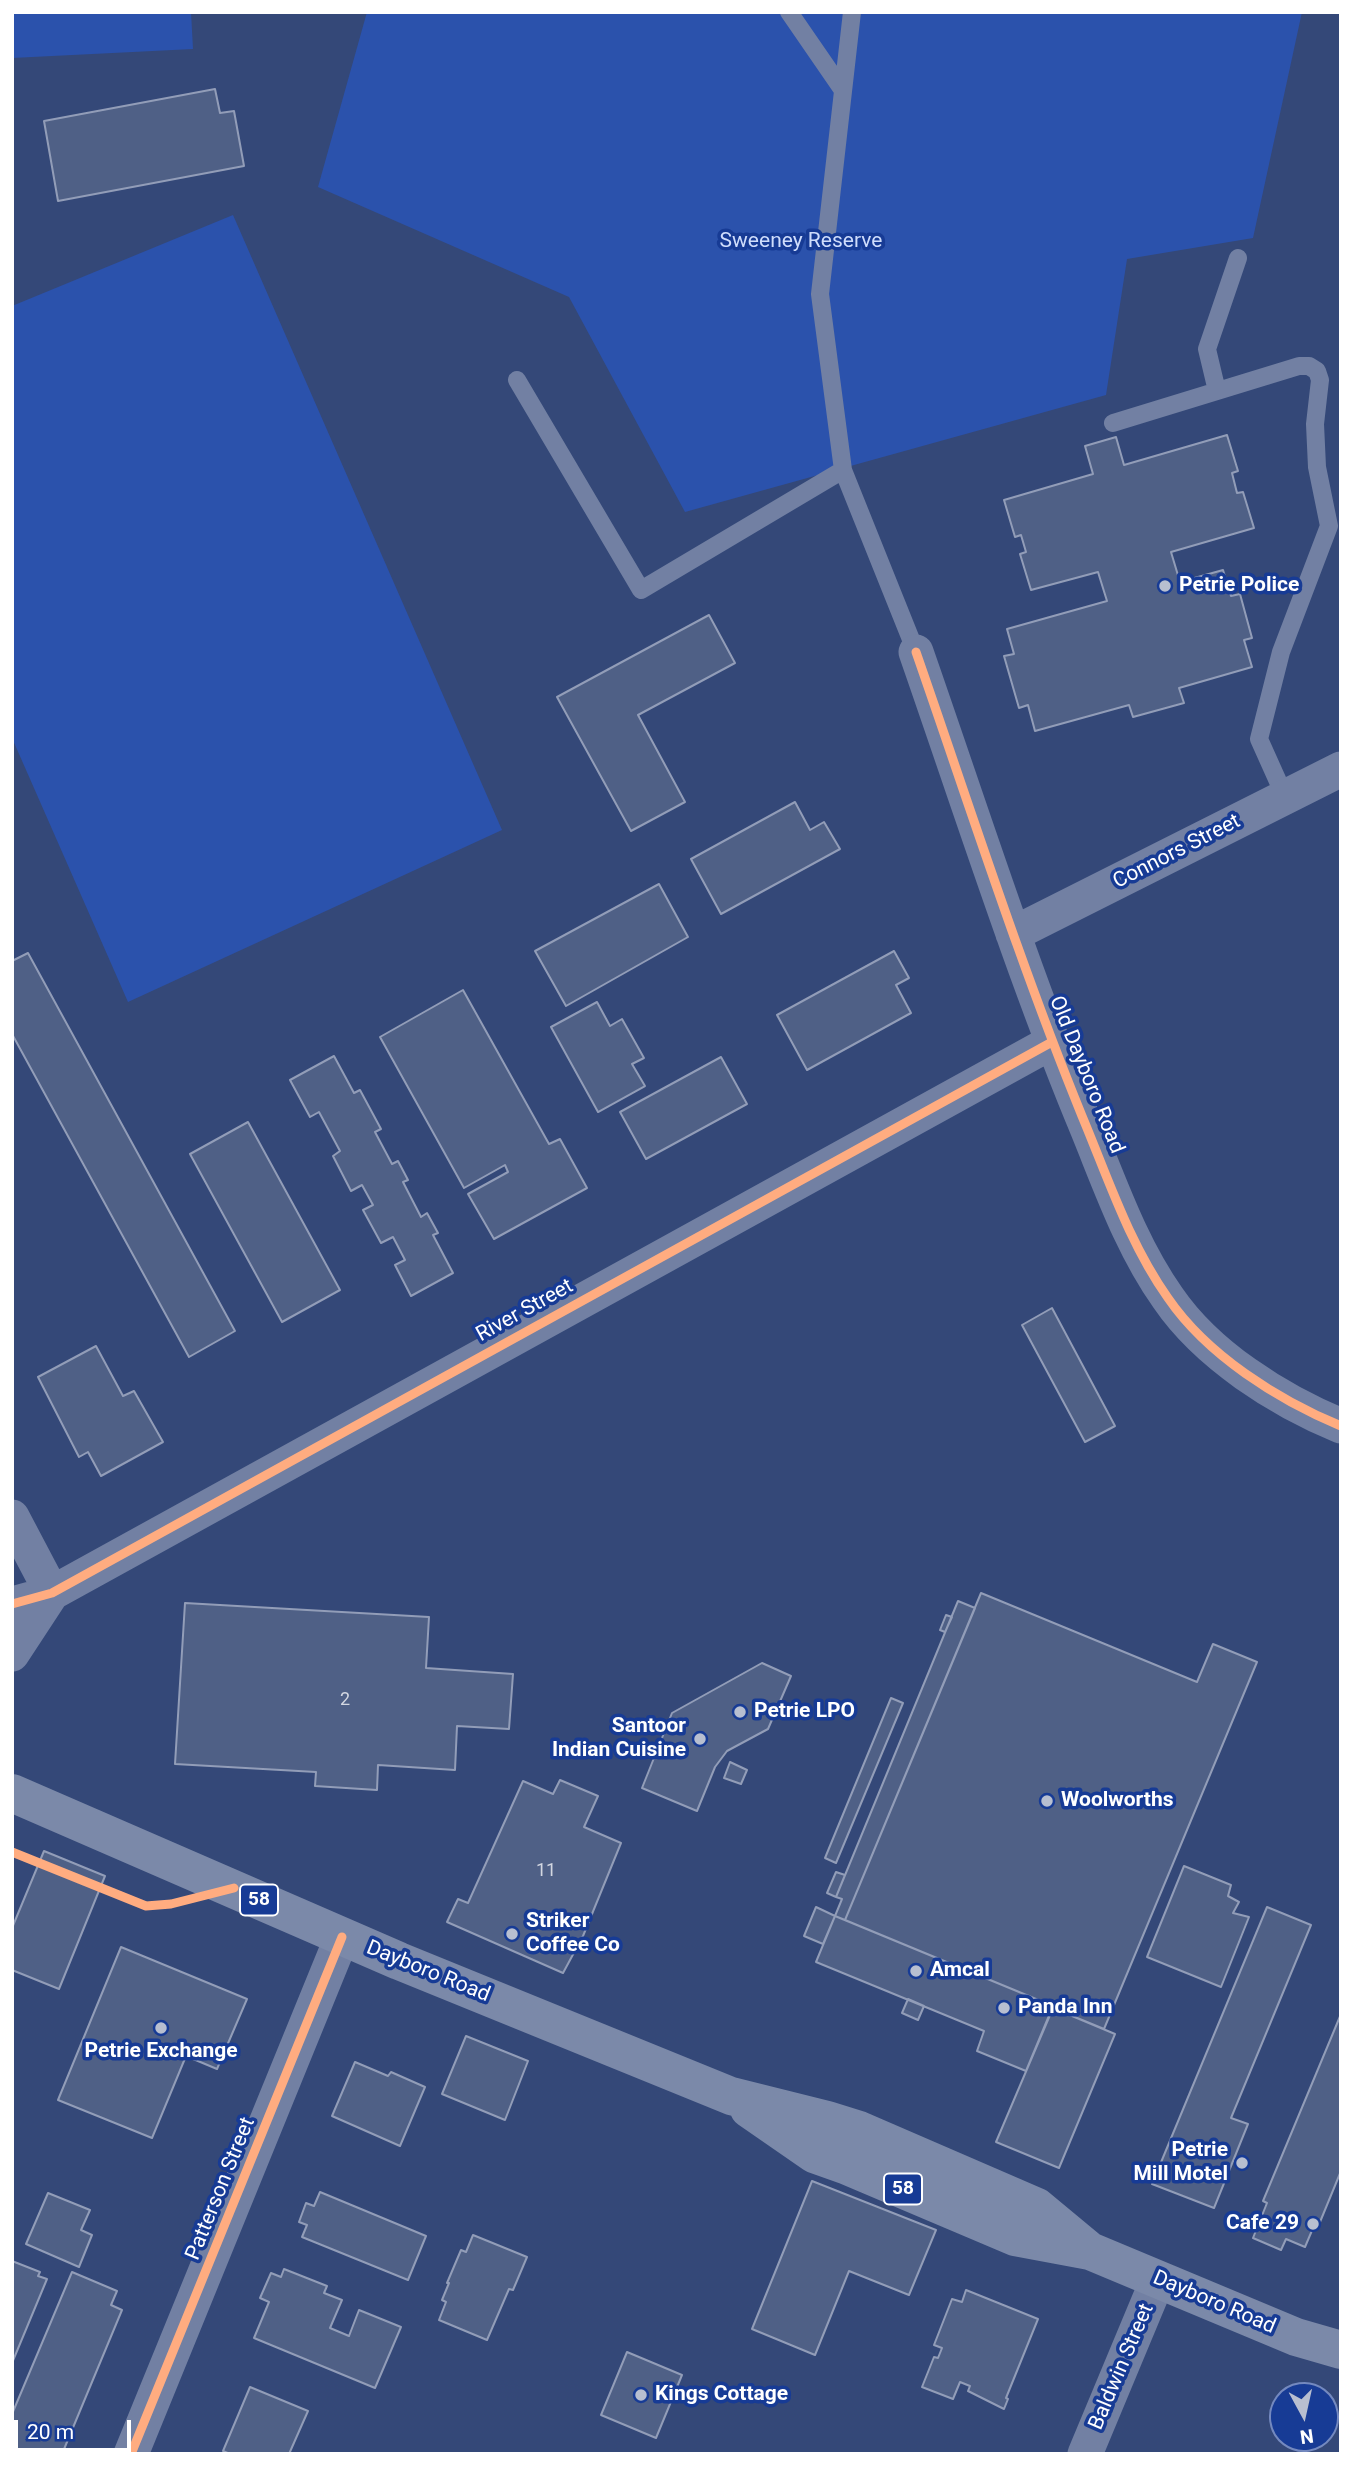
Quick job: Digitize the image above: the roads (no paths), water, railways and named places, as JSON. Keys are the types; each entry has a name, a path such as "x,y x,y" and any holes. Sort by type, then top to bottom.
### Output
{"main road":[{"name":"Dayboro Road","path":"12,1793 342,1937 730,2096 814,2154 1015,2237 1090,2251 1296,2337 1341,2350"}],"street":[{"name":"Old Dayboro Road","path":"916,652 1052,1042 1132,1238 1168,1300 1207,1342 1263,1387 1341,1426"},
{"name":"Connors Street","path":"1013,933 1341,769"},
{"name":"River Street","path":"12,1604 52,1593 1052,1042"},
{"path":"12,1517 52,1593"},
{"name":"River Street","path":"12,1654 52,1593"},
{"name":"Patterson Street","path":"131,2454 342,1937"},
{"name":"Baldwin Street","path":"1085,2454 1158,2279"}],"lane":[{"path":"789,12 842,89"},
{"path":"852,12 820,294 843,471 916,652"},
{"path":"1217,391 1206,349 1238,258"},
{"path":"1113,423 1299,366 1309,366 1317,371 1320,380 1315,425 1317,467 1329,526 1281,652 1259,739 1285,797"},
{"path":"517,380 641,590 843,471"}],"place":[{"name":"Petrie Police","path":"1165,586"},
{"name":"Petrie LPO","path":"740,1712"},
{"name":"Santoor Indian Cuisine","path":"700,1739"},
{"name":"Woolworths","path":"1047,1801"},
{"name":"Striker Coffee Co","path":"512,1934"},
{"name":"Amcal","path":"916,1971"},
{"name":"Panda Inn","path":"1004,2008"},
{"name":"Petrie Exchange","path":"161,2028"},
{"name":"Petrie Mill Motel","path":"1242,2163"},
{"name":"Cafe 29","path":"1313,2224"},
{"name":"Kings Cottage","path":"641,2395"}],"park label":[{"name":"Sweeney Reserve","path":"801,242"}]}
